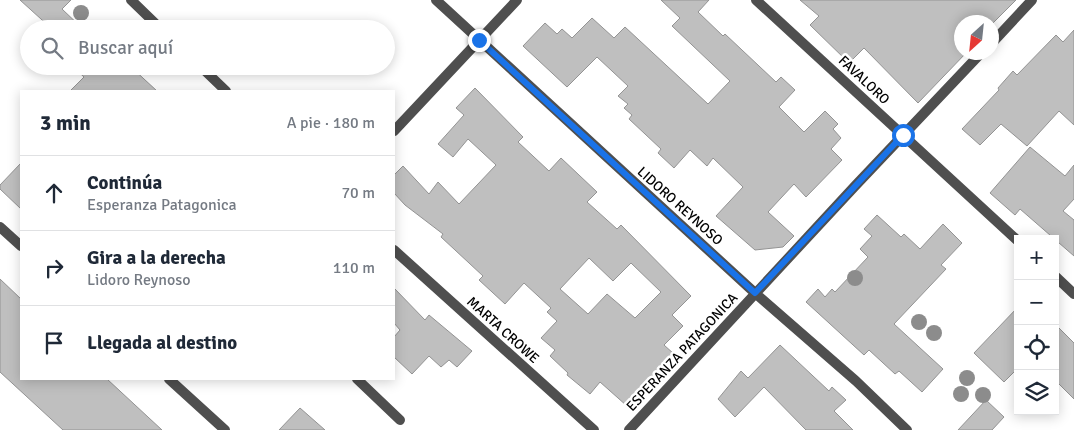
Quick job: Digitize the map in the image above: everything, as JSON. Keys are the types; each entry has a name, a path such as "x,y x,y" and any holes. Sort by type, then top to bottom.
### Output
{"street":[{"path":"131,0 152,20"},
{"name":"LIDORO REYNOSO","path":"436,0 755,293 856,381 907,430"},
{"path":"395,130 517,0"},
{"name":"FAVALORO","path":"756,0 1014,238"},
{"path":"999,35 1032,0"},
{"name":"ESPERANZA PATAGONICA","path":"629,430 974,60"},
{"path":"209,75 225,90"},
{"path":"0,227 20,245"},
{"name":"MARTA CROWE","path":"395,251 594,430"},
{"path":"1059,280 1074,294"},
{"path":"170,380 226,430"},
{"path":"358,380 400,420"}],"building":[{"path":"20,0 71,0 62,9 74,20 42,20"},
{"path":"661,0 709,0 698,12 723,36 725,34 776,82 781,77 795,90 779,107 804,132 825,111 838,124 833,129 841,138 831,149 842,160 806,197 794,184 768,212 794,236 783,247 755,250 716,216 743,187 713,158 707,166 690,150 674,168 658,153 661,149 629,119 632,115 624,108 628,104 618,96 628,86 597,57 567,87 523,46 545,23 557,34 562,29 572,38 592,18 614,38 625,27 708,104 730,81 672,26 680,18"},
{"path":"800,0 1016,0 999,17 999,15 954,15 954,60 959,60 918,103 864,48 849,63 810,25 819,16"},
{"path":"1074,30 1074,125 1059,111 1027,146 1001,124 980,145 962,129 999,90 998,88 1013,71 1017,75 1056,35 1063,42"},
{"path":"82,75 140,75 156,90 71,90 84,77"},
{"path":"475,88 523,137 518,142 549,171 561,158 597,192 587,202 617,229 621,225 691,296 672,315 683,326 664,345 674,354 627,406 600,382 590,394 567,375 568,373 550,356 555,350 541,338 557,321 547,312 551,308 524,283 505,304 479,280 483,276 441,237 443,234 405,205 395,194 395,174 403,166 429,194 438,182 459,204 496,165 468,139 453,157 438,144 464,115 456,108","holes":["589,258 613,281 631,263 661,292 635,318 607,294 588,314 560,289"]},
{"path":"1030,147 1065,176 1074,165 1074,199 1063,211 1074,220 1074,256 1059,243 1059,235 1050,235 1020,209 1015,215 990,193"},
{"path":"20,164 20,208 0,189 0,185"},
{"path":"877,215 901,237 904,234 920,249 943,224 962,243 941,265 946,269 894,324 943,369 922,392 899,371 895,374 869,350 864,355 806,302 818,289 825,297 832,289 835,292 868,257 860,249 872,236 864,229"},
{"path":"0,279 20,298 20,380 108,380 162,430 63,430 0,372"},
{"path":"395,289 425,320 429,315 472,351 457,367 449,360 441,367 429,356 412,374 395,358 395,336 400,330 395,324"},
{"path":"1014,311 1014,372 1004,382 974,353"},
{"path":"1059,328 1074,343 1074,399 1059,384"},
{"path":"780,345 829,391 832,387 846,400 834,411 853,430 806,430 764,387 735,417 718,399 741,371 748,378"},
{"path":"986,400 1004,417 992,430 958,430"},
{"path":"300,408 325,430 279,430"}],"route":[{"path":"479,40 755,293 903,135"}]}
